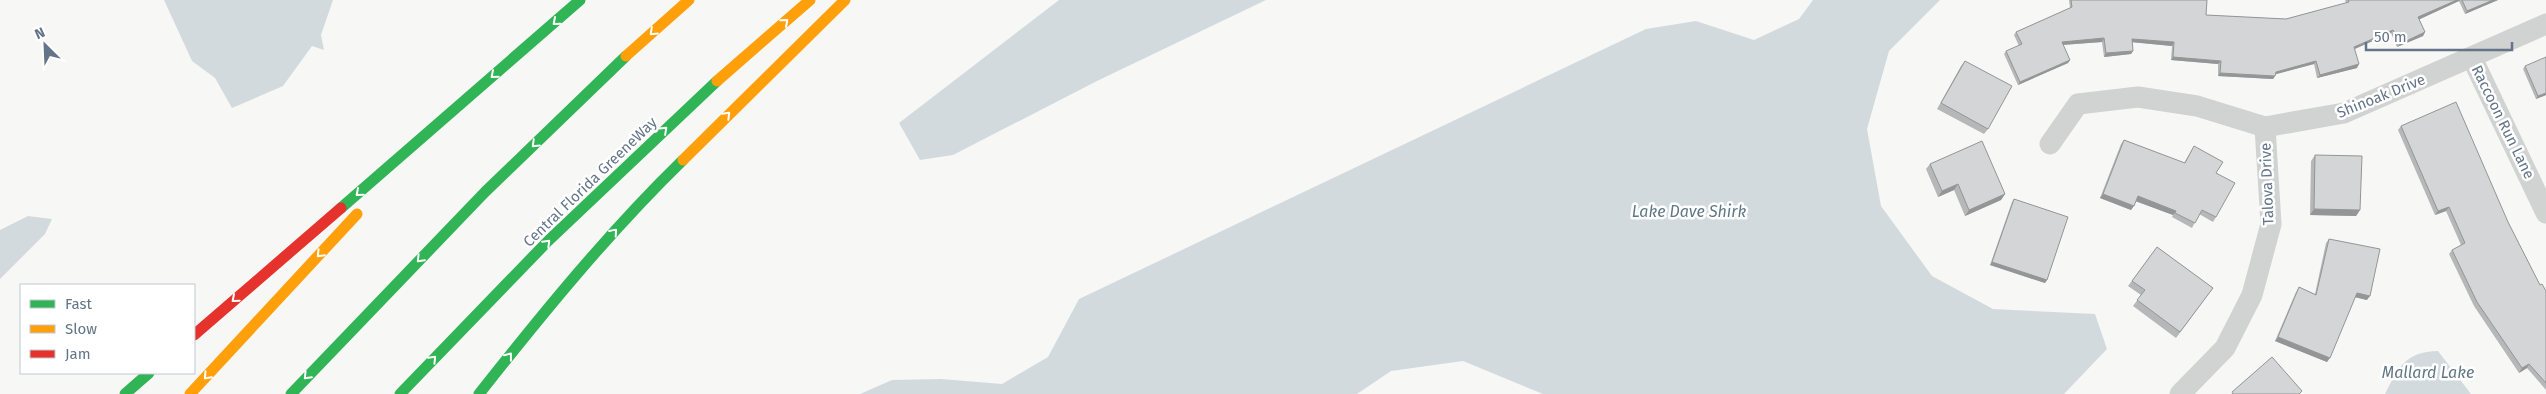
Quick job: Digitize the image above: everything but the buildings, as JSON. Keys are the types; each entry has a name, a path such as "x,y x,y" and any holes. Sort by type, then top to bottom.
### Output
{"highway":[{"path":"195,334 436,127 580,0"},
{"path":"291,394 361,319 507,171 689,0"},
{"name":"Central Florida GreeneWay","path":"400,394 496,294 639,154 810,0"},
{"path":"479,394 534,324 646,196 845,0"},
{"path":"375,194 436,127"},
{"path":"190,394 362,208"},
{"path":"125,394 149,374"}],"street":[{"name":"Shinoak Drive","path":"2050,144 2078,104 2138,97 2198,106 2265,127 2344,113 2546,24"},
{"name":"Raccoon Run Lane","path":"2472,58 2546,213"},
{"name":"Talova Drive","path":"2180,394 2225,348 2252,295 2271,224 2265,127"}],"water":[{"path":"164,0 333,0 321,35 324,50 312,46 283,86 232,108 215,78 192,61"},
{"path":"1059,0 1266,0 1097,81 953,155 920,160 899,123"},
{"name":"Lake Dave Shirk","path":"1813,0 1940,0 1889,51 1867,129 1881,206 1932,276 1993,309 2095,314 2107,349 2064,394 1543,394 1463,361 1391,371 1357,394 860,394 892,380 941,379 1002,384 1048,357 1079,299 1646,29 1696,21 1754,40 1799,19"},
{"path":"28,216 52,219 45,234 0,279 0,230"},
{"name":"Mallard Lake","path":"2438,351 2471,394 2385,394 2399,369 2410,358 2418,354"}],"traffic: fast":[{"path":"341,208 580,0"},
{"path":"291,394 485,192 626,56"},
{"path":"400,394 548,241 717,81"},
{"path":"479,394 527,333 603,244 683,160"},
{"path":"125,394 148,374"}],"traffic: slow":[{"path":"626,56 689,0"},
{"path":"717,81 810,0"},
{"path":"683,160 845,0"},
{"path":"190,394 357,214"}],"traffic: jam":[{"path":"195,334 341,208"}]}
